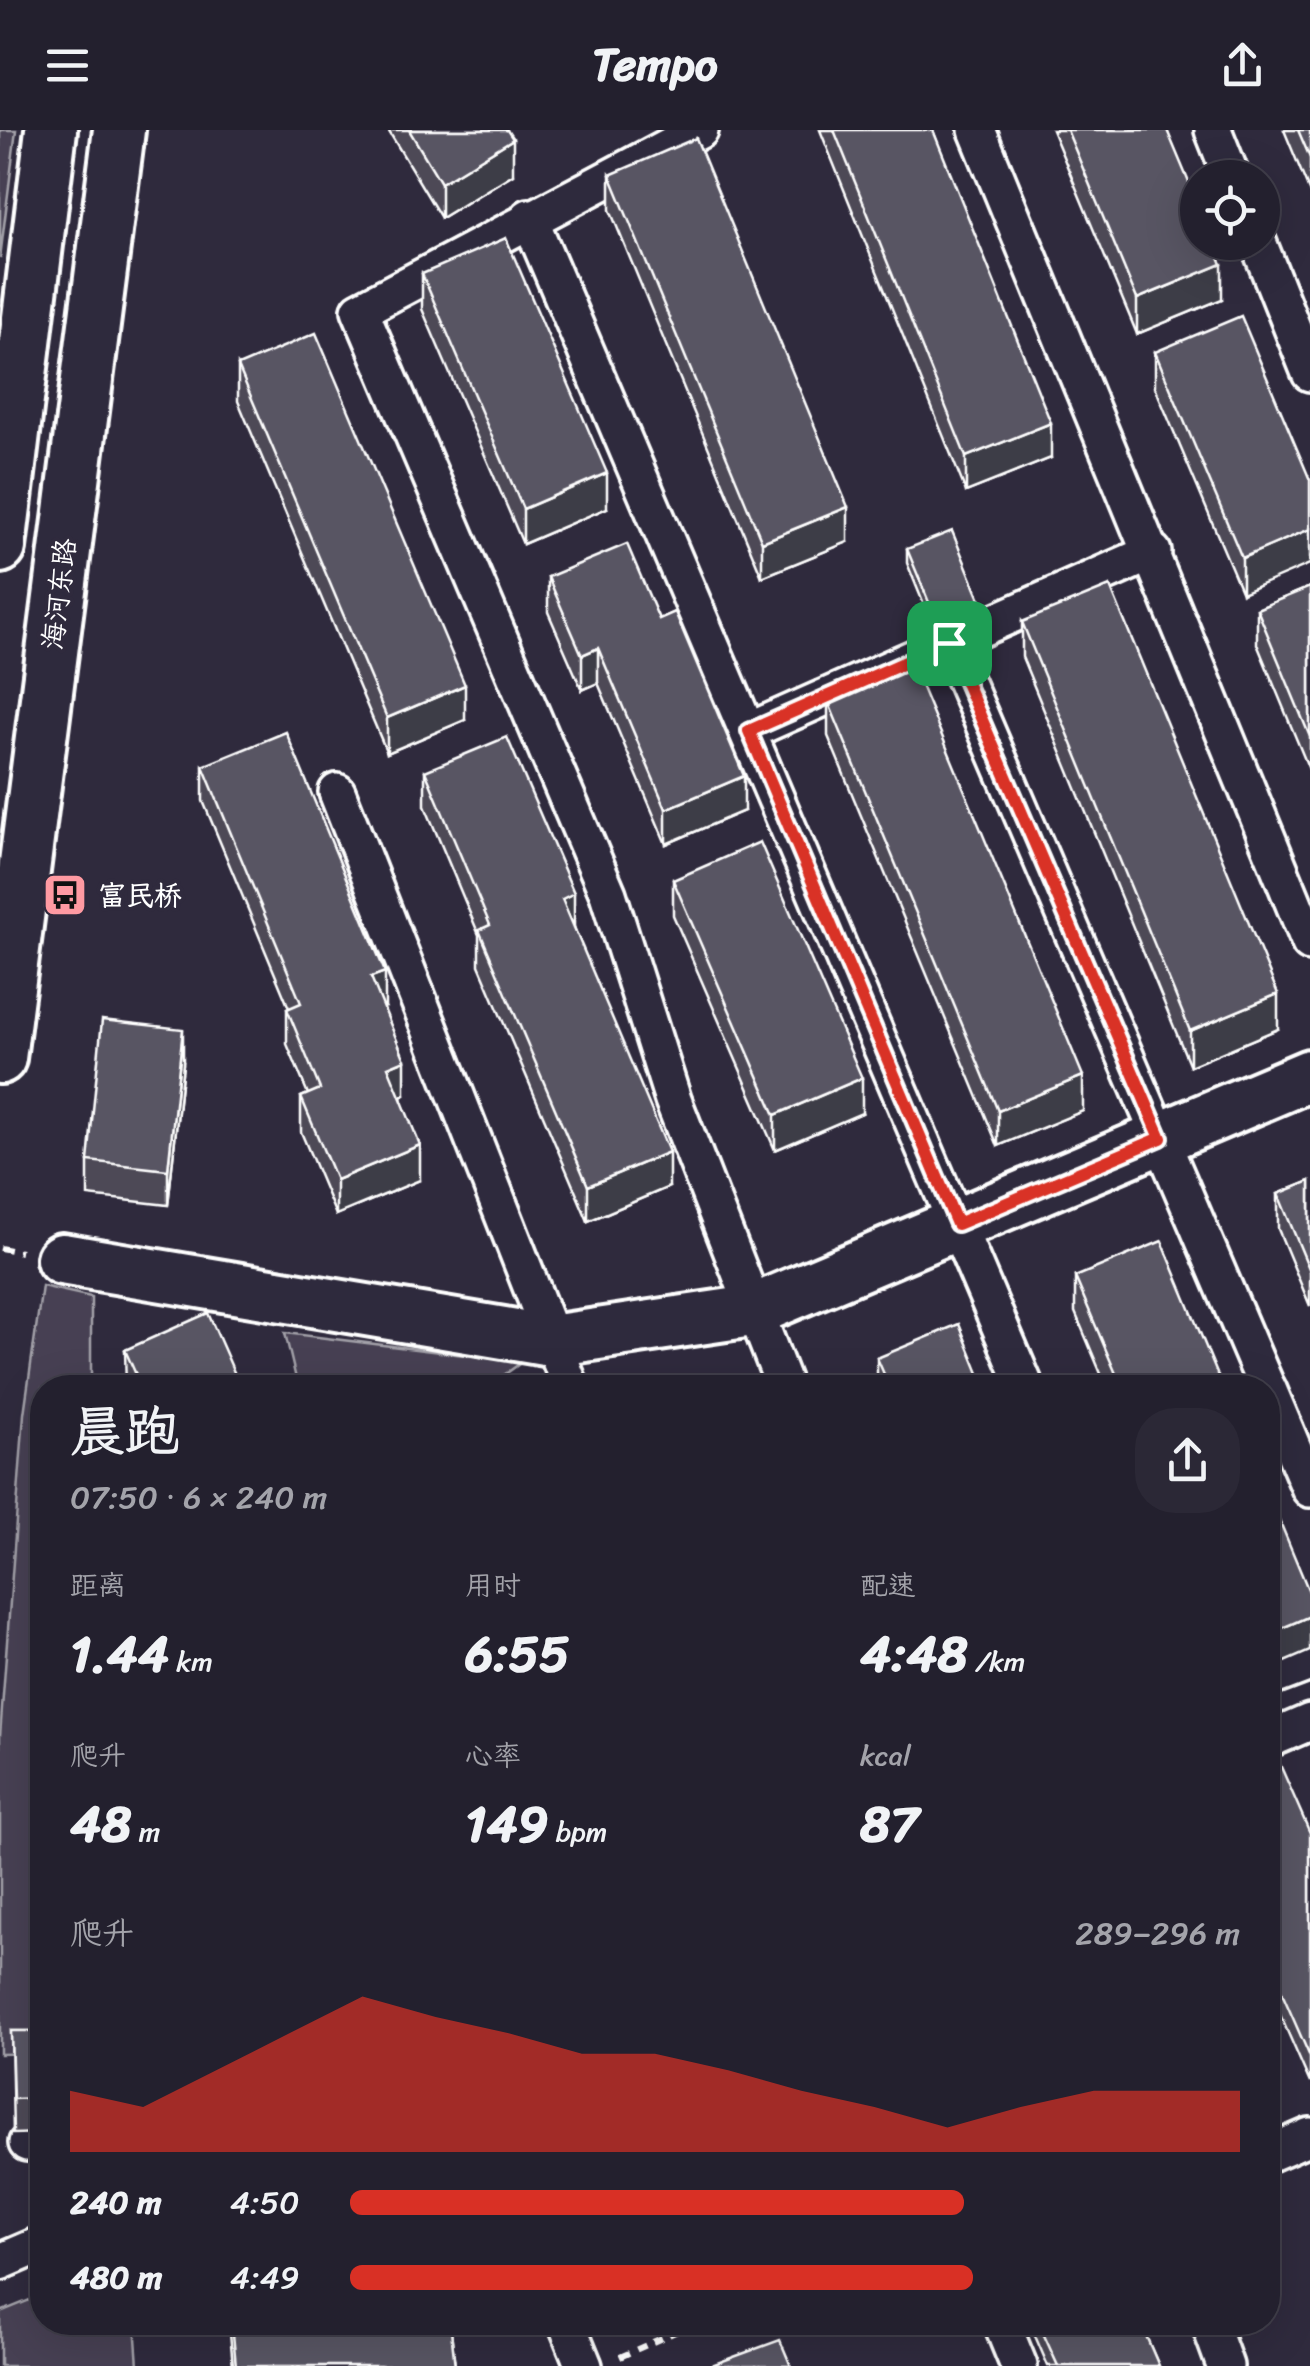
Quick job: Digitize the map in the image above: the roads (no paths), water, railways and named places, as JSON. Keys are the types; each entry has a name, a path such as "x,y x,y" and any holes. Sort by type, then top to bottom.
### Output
{"main road":[{"path":"0,547 51,130"},
{"name":"海河东路","path":"0,1058 119,130"},
{"path":"62,1259 558,1372 752,1311 1310,1075"}],"street":[{"path":"700,130 529,217 360,310 608,894 673,1100 779,1375"},
{"path":"977,130 1310,942"},
{"path":"1213,130 1225,160"},
{"path":"529,217 1021,1375"},
{"path":"1265,260 1310,373"},
{"path":"749,731 1153,552"},
{"path":"949,643 1261,1375"},
{"path":"337,792 558,1372"},
{"path":"1280,1419 1310,1489"},
{"path":"1280,1675 1310,1663"},
{"path":"1280,1735 1310,1722"},
{"path":"1280,2144 1310,2136"},
{"path":"0,2262 30,2249"},
{"path":"577,2335 600,2362"},
{"path":"1006,2335 1019,2366"},
{"path":"1214,2335 1225,2366"}],"place":[{"name":"富民桥","path":"65,895"}]}
